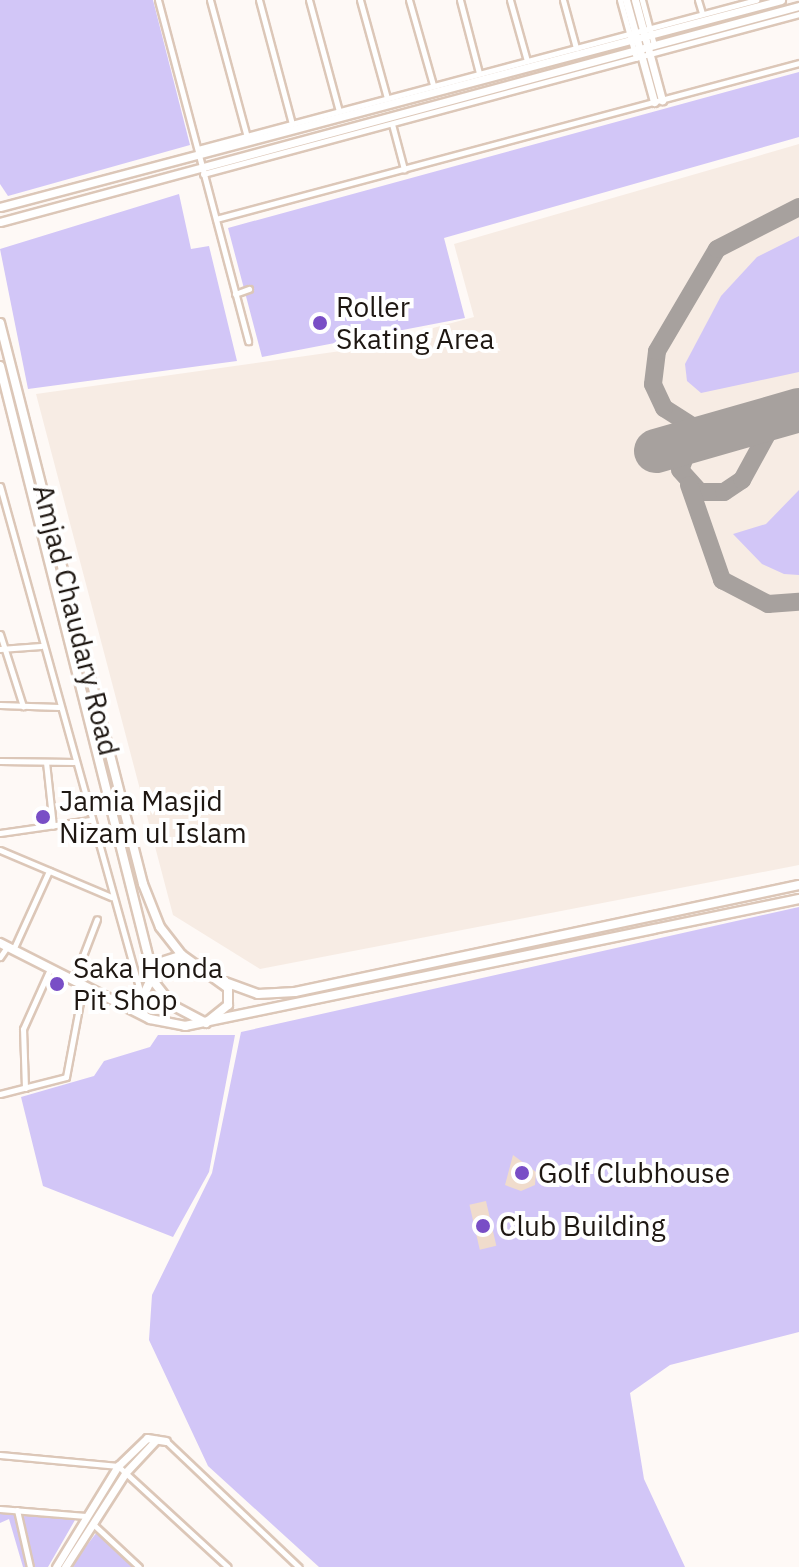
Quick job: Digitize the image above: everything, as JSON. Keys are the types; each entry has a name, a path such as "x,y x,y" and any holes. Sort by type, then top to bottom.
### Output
{"main road":[{"name":"Amjad Chaudary Road","path":"0,323 143,884 160,927 182,955"},
{"name":"Amjad Chaudary Road","path":"0,366 153,975"},
{"path":"125,1006 142,999 153,975 166,958 182,955 225,982 258,994 295,992 799,885"},
{"path":"7,946 162,1023 206,1023 799,899"},
{"path":"153,975 172,1005 206,1023"},
{"path":"206,1023 228,1005 225,982"}],"street":[{"path":"158,0 248,341"},
{"path":"210,0 247,137"},
{"path":"259,0 292,124"},
{"path":"309,0 339,111"},
{"path":"360,0 387,98"},
{"path":"409,0 433,85"},
{"path":"460,0 479,73"},
{"path":"510,0 527,61"},
{"path":"563,0 576,48"},
{"path":"623,0 642,43"},
{"path":"635,0 642,43 658,101"},
{"path":"642,0 642,43"},
{"path":"698,0 702,13"},
{"path":"199,152 576,48 642,43 702,13 753,0"},
{"path":"0,222 392,124 781,0"},
{"path":"0,207 199,152 799,6"},
{"path":"202,170 642,43 799,14"},
{"path":"216,219 799,63"},
{"path":"392,124 404,169"},
{"path":"235,294 249,289"},
{"path":"0,317 3,335"},
{"path":"0,486 3,524 142,999"},
{"path":"0,634 2,649 23,706"},
{"path":"2,649 41,646"},
{"path":"0,705 59,707"},
{"path":"0,761 74,762"},
{"path":"46,762 53,826"},
{"path":"0,833 90,820"},
{"path":"0,850 112,897"},
{"path":"0,957 49,871"},
{"path":"73,980 97,919"},
{"path":"25,1088 23,1029 50,969"},
{"path":"0,1094 66,1077 84,985"},
{"path":"56,1567 118,1466 147,1438 166,1441 299,1567"},
{"path":"65,1567 126,1472 156,1440"},
{"path":"0,1455 118,1466 228,1567"},
{"path":"0,1509 86,1516"},
{"path":"17,1510 30,1567"},
{"path":"92,1523 139,1567"}],"shaded area":[{"path":"0,0 153,0 190,145 8,196 0,184"},
{"path":"799,72 799,137 444,238 465,318 262,357 228,228"},
{"path":"799,144 799,865 260,969 173,915 36,394 355,349 474,317 454,244"},
{"path":"179,194 191,249 209,246 237,361 28,389 0,249"},
{"path":"799,236 799,372 701,393 687,381 685,364 721,296 757,257"},
{"path":"799,490 799,575 784,574 762,564 733,534 766,524"},
{"path":"799,907 799,1332 670,1365 630,1393 644,1479 685,1567 319,1567 208,1466 149,1340 152,1295 212,1173 241,1032"},
{"path":"158,1035 235,1035 209,1172 173,1237 43,1186 21,1097 94,1076 104,1061 150,1047"},
{"path":"0,1512 75,1520 48,1567 23,1567 9,1519 0,1523"},
{"path":"97,1532 133,1567 70,1567"}],"building":[{"name":"Golf Clubhouse","path":"513,1155 536,1172 535,1185 521,1191 505,1185"},
{"name":"Club Building","path":"486,1201 496,1246 480,1250 469,1205"}],"taxiway":[{"path":"708,436 664,408 653,384 657,351 717,249 799,207"},
{"path":"708,436 687,452 680,470 700,492 724,492 742,480 777,416"},
{"path":"689,485 722,580 768,604 799,602"}],"runway":[{"path":"656,451 799,410"}],"place":[{"name":"Roller Skating Area","path":"320,323"},
{"name":"Jamia Masjid Nizam ul Islam","path":"43,817"},
{"name":"Saka Honda Pit Shop","path":"57,984"},
{"name":"Golf Clubhouse","path":"522,1173"},
{"name":"Club Building","path":"483,1226"}]}
